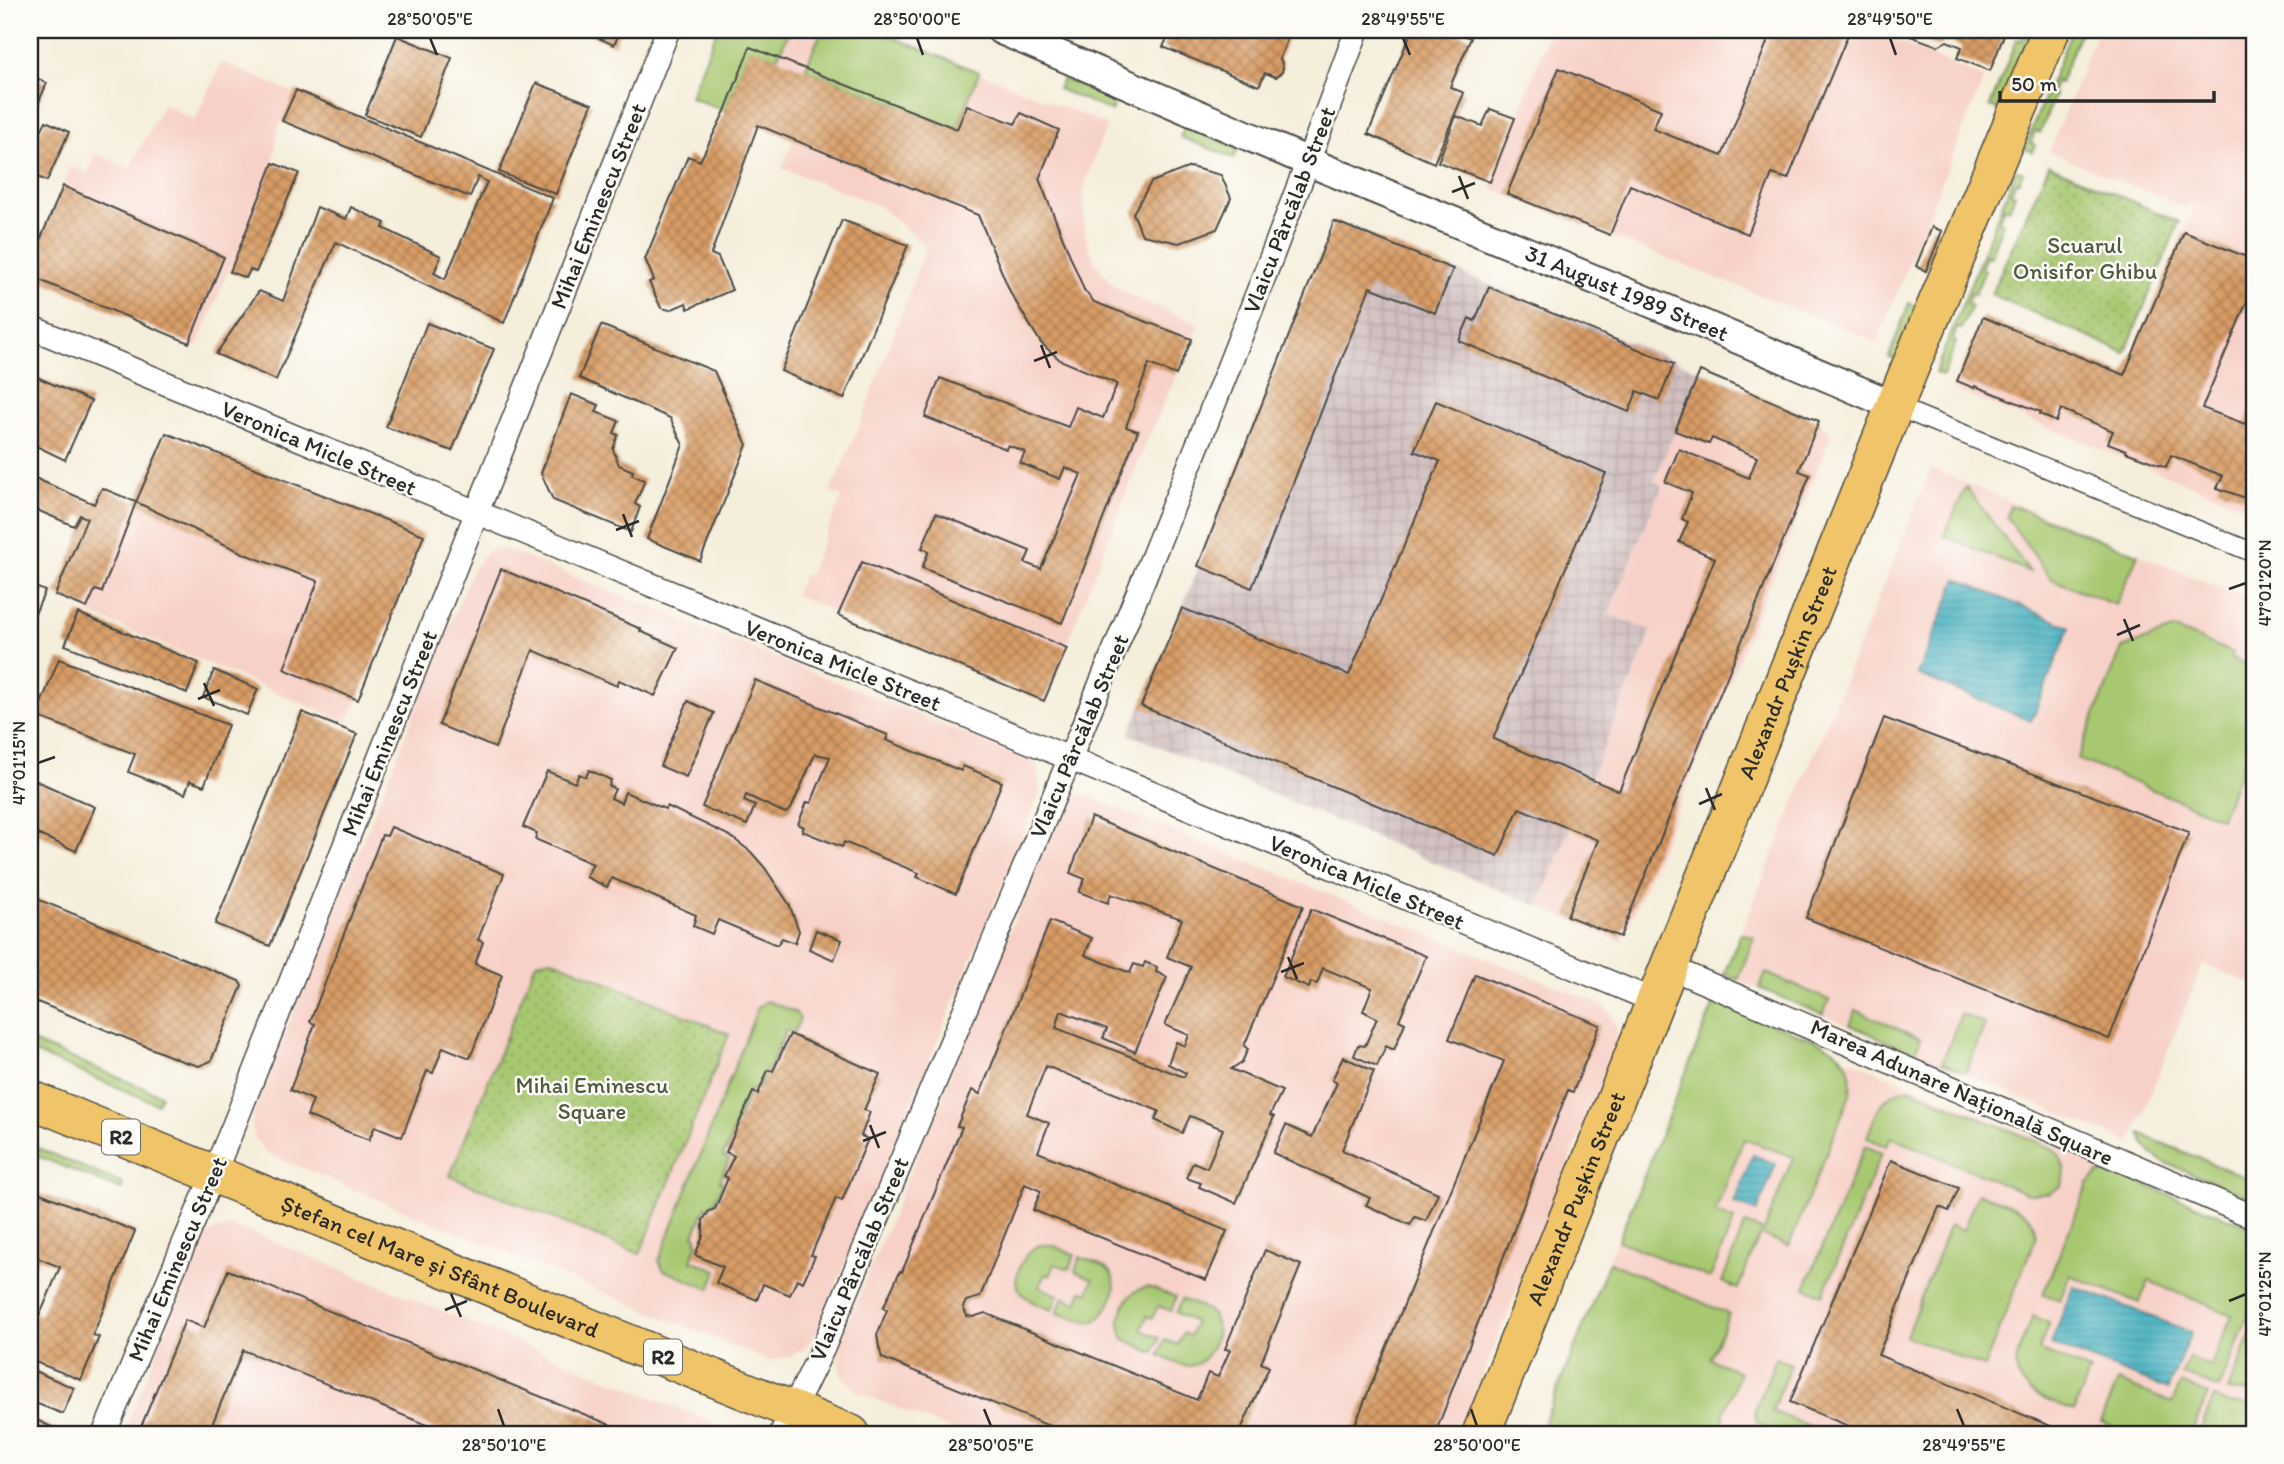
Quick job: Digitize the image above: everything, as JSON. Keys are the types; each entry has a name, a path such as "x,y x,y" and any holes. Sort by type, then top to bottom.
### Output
{"main road":[{"name":"Alexandr Pușkin Street","path":"1481,1434 1559,1237 1671,968 1895,406 2051,30"},
{"name":"Ștefan cel Mare și Sfânt Boulevard","path":"30,1099 787,1422 851,1434"}],"street":[{"name":"Mihai Eminescu Street","path":"104,1434 212,1175 668,30"},
{"name":"31 August 1989 Street","path":"1001,30 1309,162 2254,553"},
{"name":"Vlaicu Pârcălab Street","path":"787,1422 823,1348 1137,598 1309,162 1357,30"},
{"name":"Veronica Micle Street","path":"30,327 1657,1002"},
{"name":"Marea Adunare Națională Square","path":"1671,968 2254,1217"}],"shaded area":[{"path":"717,30 875,30 1107,125 1083,195 1085,235 1095,263 1113,285 1199,325 1149,436 1044,701 794,595 804,574 808,576 842,497 830,492 860,425 926,247 880,206 782,168 793,140 690,97"},
{"path":"1550,30 1870,30 1984,78 1877,342 1491,188"},
{"path":"2098,30 2254,30 2254,510 1952,389 1983,317 2124,374 2195,206 2189,204 2187,208 2049,152"},
{"path":"222,62 294,93 278,129 273,163 197,347 30,276 30,264 71,167 88,173 96,154 130,168 163,104 195,120"},
{"path":"1334,221 1700,371 1654,481 1662,486 1608,614 1652,631 1538,906 1129,734 1182,608"},
{"path":"1700,371 1822,422 1821,426 1830,430 1831,436 1622,942 1538,906 1652,632 1608,614 1662,486 1654,481"},
{"path":"166,433 424,535 358,700 346,722 86,612 95,590 102,592"},
{"path":"1931,469 2254,602 2254,985 2203,964 2131,1143 1724,974"},
{"path":"503,548 1030,760 1039,770 1040,793 817,1332 805,1348 790,1357 769,1361 266,1153 254,1137 252,1122 256,1105 472,571 485,553"},
{"path":"1077,792 1605,1006 1611,1014 1617,1030 1616,1046 1459,1434 960,1434 856,1391 842,1376 838,1364 839,1344 1063,802"},
{"path":"1714,1003 2254,1228 2254,1434 1537,1434"},
{"path":"229,1227 250,1232 719,1425 735,1434 123,1434 202,1243 206,1236 214,1231"}],"green space":[{"path":"717,30 790,30 777,58 750,48 725,111 690,97"},
{"path":"822,30 875,30 979,72 957,129 805,69"},
{"path":"2026,30 2031,30 1999,110 1990,106 2017,39 2021,41"},
{"path":"2072,30 2081,30 2060,83 2056,81 2051,93 2055,95 2040,133 2035,131 2031,143 2035,145 2032,152 2024,148"},
{"path":"1063,79 1116,100 1111,111 1058,89"},
{"path":"1185,126 1238,148 1234,158 1180,137"},
{"name":"Scuarul Onisifor Ghibu","path":"2049,165 2179,222 2125,353 1991,294"},
{"path":"2016,170 2023,172 2011,193 2015,195 2009,209 2004,207 1999,221 2003,223 1990,257 1986,256 1981,268 1985,270 1975,294 1971,293 1967,304 1971,306 1961,329 1957,328 1953,340 1956,342 1943,376 1935,373"},
{"path":"1909,303 1918,306 1898,360 1889,357"},
{"path":"1966,487 2030,572 1944,536"},
{"path":"2010,505 2138,554 2116,605 2051,579 2007,517"},
{"path":"2175,629 2233,653 2231,658 2254,668 2254,738 2221,818 2077,759 2122,648"},
{"path":"1741,933 1754,937 1738,980 1724,974"},
{"name":"Mihai Eminescu Square","path":"551,959 729,1034 640,1254 450,1176 536,962"},
{"path":"1766,973 1829,1000 1823,1015 1759,988"},
{"path":"767,1001 795,1012 800,1019 794,1033 786,1030 758,1090 751,1088 723,1156 729,1159 720,1181 723,1183 714,1204 710,1208 706,1207 694,1235 698,1243 691,1260 717,1270 710,1289 663,1270 659,1261 758,1007"},
{"path":"1714,1003 1823,1043 1843,1058 1851,1077 1850,1095 1789,1246 1760,1234 1738,1289 1722,1282 1745,1224 1764,1231 1793,1157 1744,1139 1715,1212 1734,1220 1710,1278 1618,1241"},
{"path":"1856,1010 1921,1039 1914,1053 1850,1025"},
{"path":"1961,1014 1985,1024 1966,1072 1942,1063"},
{"path":"30,1041 161,1095 157,1104 30,1051"},
{"path":"1905,1089 1911,1089 2052,1148 2064,1166 2061,1186 2048,1194 2028,1194 1891,1137 1886,1146 1867,1138 1876,1114 1884,1102"},
{"path":"2140,1134 2254,1181 2254,1199 2161,1161 2148,1149"},
{"path":"30,1145 123,1184 121,1190 30,1153"},
{"path":"1865,1146 1882,1153 1823,1295 1805,1288"},
{"path":"2112,1172 2254,1228 2254,1303 2219,1389 2182,1374 2189,1357 2211,1366 2232,1315 2149,1281 2139,1303 2070,1275 2060,1300 2043,1294 2088,1184 2098,1174"},
{"path":"1978,1193 2023,1212 2030,1219 2036,1237 1984,1367 1906,1336 1950,1225 1963,1230"},
{"path":"1040,1245 1052,1245 1075,1255 1069,1269 1055,1264 1050,1276 1045,1274 1039,1287 1058,1295 1052,1310 1026,1297 1016,1282 1023,1260 1030,1251"},
{"path":"1080,1257 1104,1267 1114,1279 1111,1302 1102,1315 1090,1323 1057,1313 1063,1297 1077,1303 1082,1291 1088,1293 1093,1279 1075,1271"},
{"path":"1609,1262 1729,1314 1710,1359 1740,1372 1723,1416 1726,1434 1540,1434"},
{"path":"1148,1287 1176,1297 1171,1311 1158,1306 1152,1318 1147,1316 1141,1330 1160,1338 1153,1353 1124,1339 1120,1323 1127,1300"},
{"path":"1182,1299 1208,1311 1216,1324 1212,1347 1202,1360 1190,1366 1178,1364 1159,1355 1165,1340 1178,1345 1183,1333 1190,1336 1195,1322 1176,1313"},
{"path":"2033,1316 2049,1323 2039,1350 2090,1371 2074,1411 2035,1394 2020,1379 2017,1370 2018,1353"},
{"path":"2254,1328 2254,1392 2228,1390"},
{"path":"1776,1358 1791,1364 1772,1411 1828,1434 1781,1433 1756,1421 1755,1410"},
{"path":"2118,1381 2172,1403 2181,1383 2208,1394 2191,1434 2131,1434 2101,1422"},
{"path":"2214,1397 2228,1404 2254,1405 2254,1434 2199,1434"}],"water":[{"path":"1957,579 2070,627 2031,721 1917,674"},
{"path":"1753,1155 1776,1164 1757,1212 1734,1203"},
{"path":"2073,1286 2191,1332 2168,1389 2051,1344"}],"building":[{"path":"580,30 621,30 614,45"},
{"path":"1105,30 1126,30 1123,37"},
{"path":"1171,30 1291,30 1280,58 1282,72 1276,77 1265,73 1259,86 1163,47"},
{"path":"1291,30 1307,30 1305,35"},
{"path":"1412,30 1450,30 1471,38 1450,87 1464,93 1434,163 1368,134"},
{"path":"1772,30 1850,30 1788,179 1772,174 1748,234 1630,185 1610,235 1507,194 1559,68 1661,110 1653,129 1722,156"},
{"path":"1904,30 2006,30 1990,71 1957,58 1962,47 1947,41 1938,46 1907,35"},
{"path":"397,36 452,58 421,137 365,115"},
{"path":"750,47 957,129 967,105 1015,124 1021,113 1059,130 1039,179 1084,290 1094,302 1192,339 1176,375 1149,364 1126,427 1138,431 1062,623 922,568 929,551 922,548 936,513 1030,551 1025,563 1041,569 1081,474 1065,467 1060,479 1020,463 1025,452 1008,445 1006,449 925,417 940,378 1068,427 1076,407 1103,418 1117,384 1060,360 1041,343 1011,294 978,215 758,125 711,254 718,257 732,290 688,309 686,303 670,310 661,308 649,282 654,280 645,259 688,156 700,161 725,111"},
{"path":"30,75 47,83 30,122"},
{"path":"536,83 592,104 556,194 499,172"},
{"path":"296,90 553,198 504,323 336,242 276,380 216,354 259,291 283,301 317,207 346,219 351,207 385,223 383,228 441,256 434,273 445,279 487,182 478,177 470,197 282,121"},
{"path":"1490,109 1515,118 1490,182 1438,162 1456,116 1482,126"},
{"path":"46,121 69,132 47,181 30,174 30,123 42,129"},
{"path":"273,163 299,173 256,272 250,270 246,278 230,272"},
{"path":"1190,167 1221,175 1231,198 1217,229 1179,243 1142,235 1133,213 1151,182"},
{"path":"63,186 224,257 189,343 30,276 30,264"},
{"path":"842,220 908,245 844,399 781,371"},
{"path":"1334,221 1453,269 1435,313 1370,287 1252,588 1198,566"},
{"path":"1932,227 1942,231 1926,271 1916,266"},
{"path":"2184,232 2254,260 2254,285 2202,408 2245,424 2251,409 2254,411 2254,501 2217,488 2223,476 2171,455 2166,467 2126,452 2108,443 2113,431 2061,409 2056,422 2040,414 2041,412 1957,381 1983,317 2124,375"},
{"path":"1489,287 1674,364 1659,400 1637,391 1629,412 1459,341 1469,318 1475,321"},
{"path":"427,323 494,349 452,451 386,427"},
{"path":"601,325 714,371 747,445 700,561 647,539 683,445 670,418 579,378"},
{"path":"1700,371 1819,421 1799,471 1810,475 1620,937 1567,916 1598,840 1519,808 1498,856 1141,706 1182,608 1349,675 1440,461 1414,451 1436,401 1606,473 1493,739 1619,791 1715,558 1679,542 1688,522 1682,519 1692,493 1665,482 1679,449 1749,478 1757,457 1712,438 1709,444 1675,431"},
{"path":"30,374 91,401 65,460 30,443"},
{"path":"571,394 599,405 596,412 619,421 614,433 618,435 613,449 619,465 633,471 632,475 645,480 635,504 640,507 631,532 553,500 541,473"},
{"path":"166,433 424,535 358,700 284,669 318,581 247,555 136,502"},
{"path":"30,476 94,504 102,488 136,502 102,592 95,590 87,608 55,595 87,518 80,515 74,526 30,507"},
{"path":"862,562 1067,648 1044,701 838,615"},
{"path":"501,569 641,629 640,631 678,648 655,696 619,680 617,686 533,650 495,748 439,725"},
{"path":"30,585 45,591 30,625"},
{"path":"78,613 199,663 187,693 65,645"},
{"path":"59,659 228,725 204,786 190,781 185,794 128,772 135,754 36,716"},
{"path":"214,670 258,689 247,715 203,697"},
{"path":"755,680 888,735 886,740 961,771 963,766 1002,782 956,894 917,877 919,873 844,842 842,847 802,831 804,827 798,824 807,802 811,803 830,757 815,754 791,809 785,813 746,795 744,801 755,806 747,825 702,807"},
{"path":"688,701 714,713 686,777 660,766"},
{"path":"302,712 357,734 270,946 215,924"},
{"path":"1884,718 2189,832 2109,1039 1806,918"},
{"path":"589,770 611,780 609,786 615,789 611,798 621,803 625,792 665,809 667,806 730,836 751,852 789,904 799,931 795,943 782,938 777,945 718,920 712,934 693,926 696,915 612,878 607,887 586,877 593,864 535,839 537,833 523,827 547,771 575,783 579,774 586,777"},
{"path":"30,778 95,807 76,851 30,831"},
{"path":"1091,817 1303,906 1244,1046 1248,1049 1242,1062 1231,1069 1282,1091 1270,1115 1274,1117 1236,1203 1199,1187 1201,1183 1186,1178 1193,1162 1207,1168 1223,1129 1190,1116 1182,1133 1155,1120 1159,1111 1046,1066 1027,1114 1049,1123 1038,1152 1227,1231 1206,1280 1033,1210 1041,1191 1025,1184 980,1297 966,1301 963,1307 967,1316 985,1313 1197,1400 1208,1373 1218,1377 1230,1350 1225,1349 1265,1250 1301,1265 1261,1363 1269,1367 1239,1434 1069,1434 882,1358 879,1347 877,1335 887,1310 883,1308 900,1271 902,1272 962,1127 957,1126 972,1090 980,1094 1050,921 1092,938 1085,955 1130,973 1134,964 1143,967 1145,962 1157,967 1156,972 1167,977 1135,1052 1103,1038 1107,1029 1061,1011 1056,1028 1184,1077 1186,1073 1168,1064 1176,1042 1185,1046 1189,1035 1165,1025 1191,967 1167,957 1182,919 1111,894 1108,903 1079,892 1085,879 1070,873"},
{"path":"391,827 504,874 478,940 483,942 475,964 502,975 470,1058 443,1047 433,1073 427,1071 402,1137 375,1126 369,1140 307,1116 313,1100 290,1090 315,1024 310,1022 382,835 387,836"},
{"path":"30,889 34,891 32,897 239,981 242,986 211,1061 199,1066 182,1061 30,999"},
{"path":"1311,909 1426,956 1399,1020 1405,1023 1394,1050 1386,1046 1377,1066 1354,1056 1358,1045 1365,1046 1377,1018 1363,1011 1372,988 1323,968 1317,984 1311,982 1309,988 1283,977"},
{"path":"816,930 842,940 834,960 809,949"},
{"path":"1475,974 1600,1025 1573,1092 1568,1090 1435,1434 1351,1434 1504,1061 1449,1039"},
{"path":"790,1034 880,1074 864,1110 870,1112 861,1136 868,1139 842,1201 836,1198 811,1255 815,1256 803,1282 797,1279 790,1295 763,1284 757,1300 716,1283 723,1267 695,1255 703,1236 703,1220 709,1211 715,1209 728,1178 724,1176 734,1156 726,1152 753,1092 758,1094 768,1070 773,1071"},
{"path":"1343,1057 1374,1071 1342,1150 1438,1193 1426,1221 1415,1217 1410,1225 1366,1205 1370,1198 1273,1153 1286,1125 1312,1137 1337,1083 1332,1080"},
{"path":"1891,1160 1959,1188 1949,1211 1939,1207 1878,1355 2070,1434 1868,1434 1790,1402"},
{"path":"30,1189 135,1231 93,1335 99,1337 81,1380 30,1360 30,1321 33,1312 40,1315 60,1267 38,1258 36,1265 30,1263"},
{"path":"228,1270 633,1434 449,1434 243,1350 208,1434 138,1434 185,1320 204,1328"},
{"path":"30,1369 74,1388 63,1414 30,1401"},
{"path":"30,1417 56,1429 54,1434 30,1434"}]}
